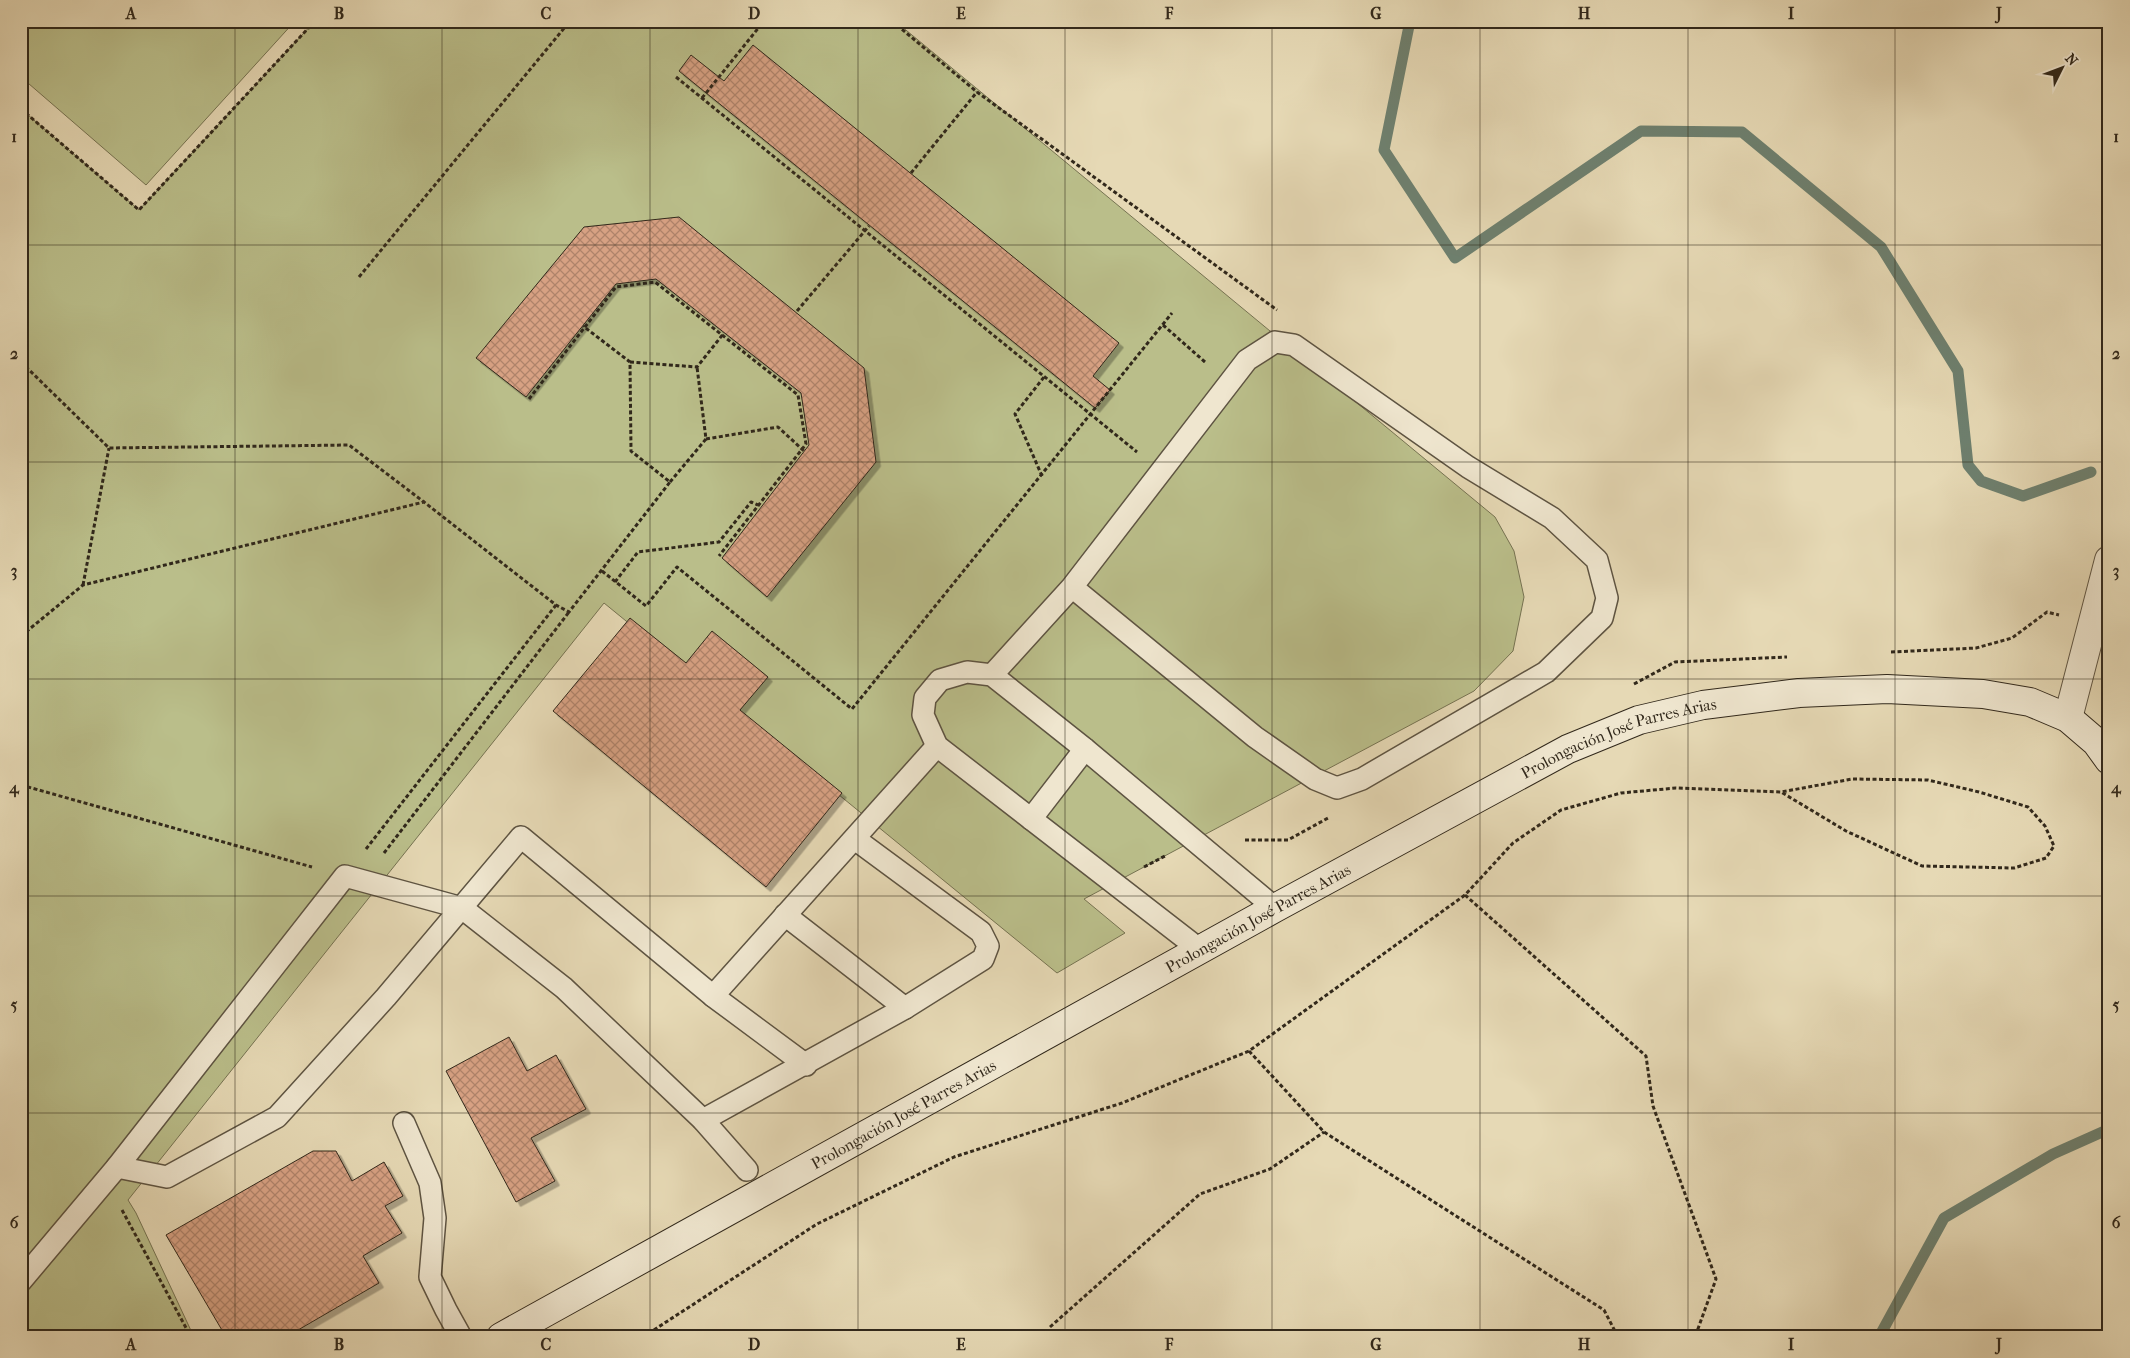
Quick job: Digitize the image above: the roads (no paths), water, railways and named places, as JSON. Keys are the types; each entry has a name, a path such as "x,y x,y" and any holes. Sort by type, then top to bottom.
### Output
{"main road":[{"path":"2068,718 2109,560"},
{"name":"Prolongación José Parres Arias","path":"501,1337 1199,949 1568,749 1638,720 1703,705 1798,693 1887,689 1983,694 2030,702 2068,718 2096,742 2109,760"}],"lane":[{"path":"992,675 1072,587 1247,360 1275,342 1294,345 1468,467 1552,518 1596,560 1607,598 1602,618 1546,672 1362,779 1337,788 1315,779 1255,737 1072,587"},
{"path":"1199,949 937,746 923,715 925,698 940,680 967,672 992,675 1196,840 1275,908"},
{"path":"713,996 937,746"},
{"path":"1031,819 1085,749"},
{"path":"117,1167 167,1177 277,1117 386,997 521,837 713,996 806,1065"},
{"path":"703,1120 806,1065 905,1008 983,959 988,946 981,932 855,839"},
{"path":"21,1281 117,1167 344,876 462,908 564,988 703,1120 747,1170"},
{"path":"785,915 905,1008"},
{"path":"404,1122 430,1183 435,1218 430,1277 462,1337"}],"waterway":[{"path":"1410,21 1384,150 1455,258 1641,131 1742,132 1881,247 1958,371 1968,465 1981,481 2023,496 2091,472"},
{"path":"1879,1337 1944,1218 2053,1154 2109,1129"}]}
